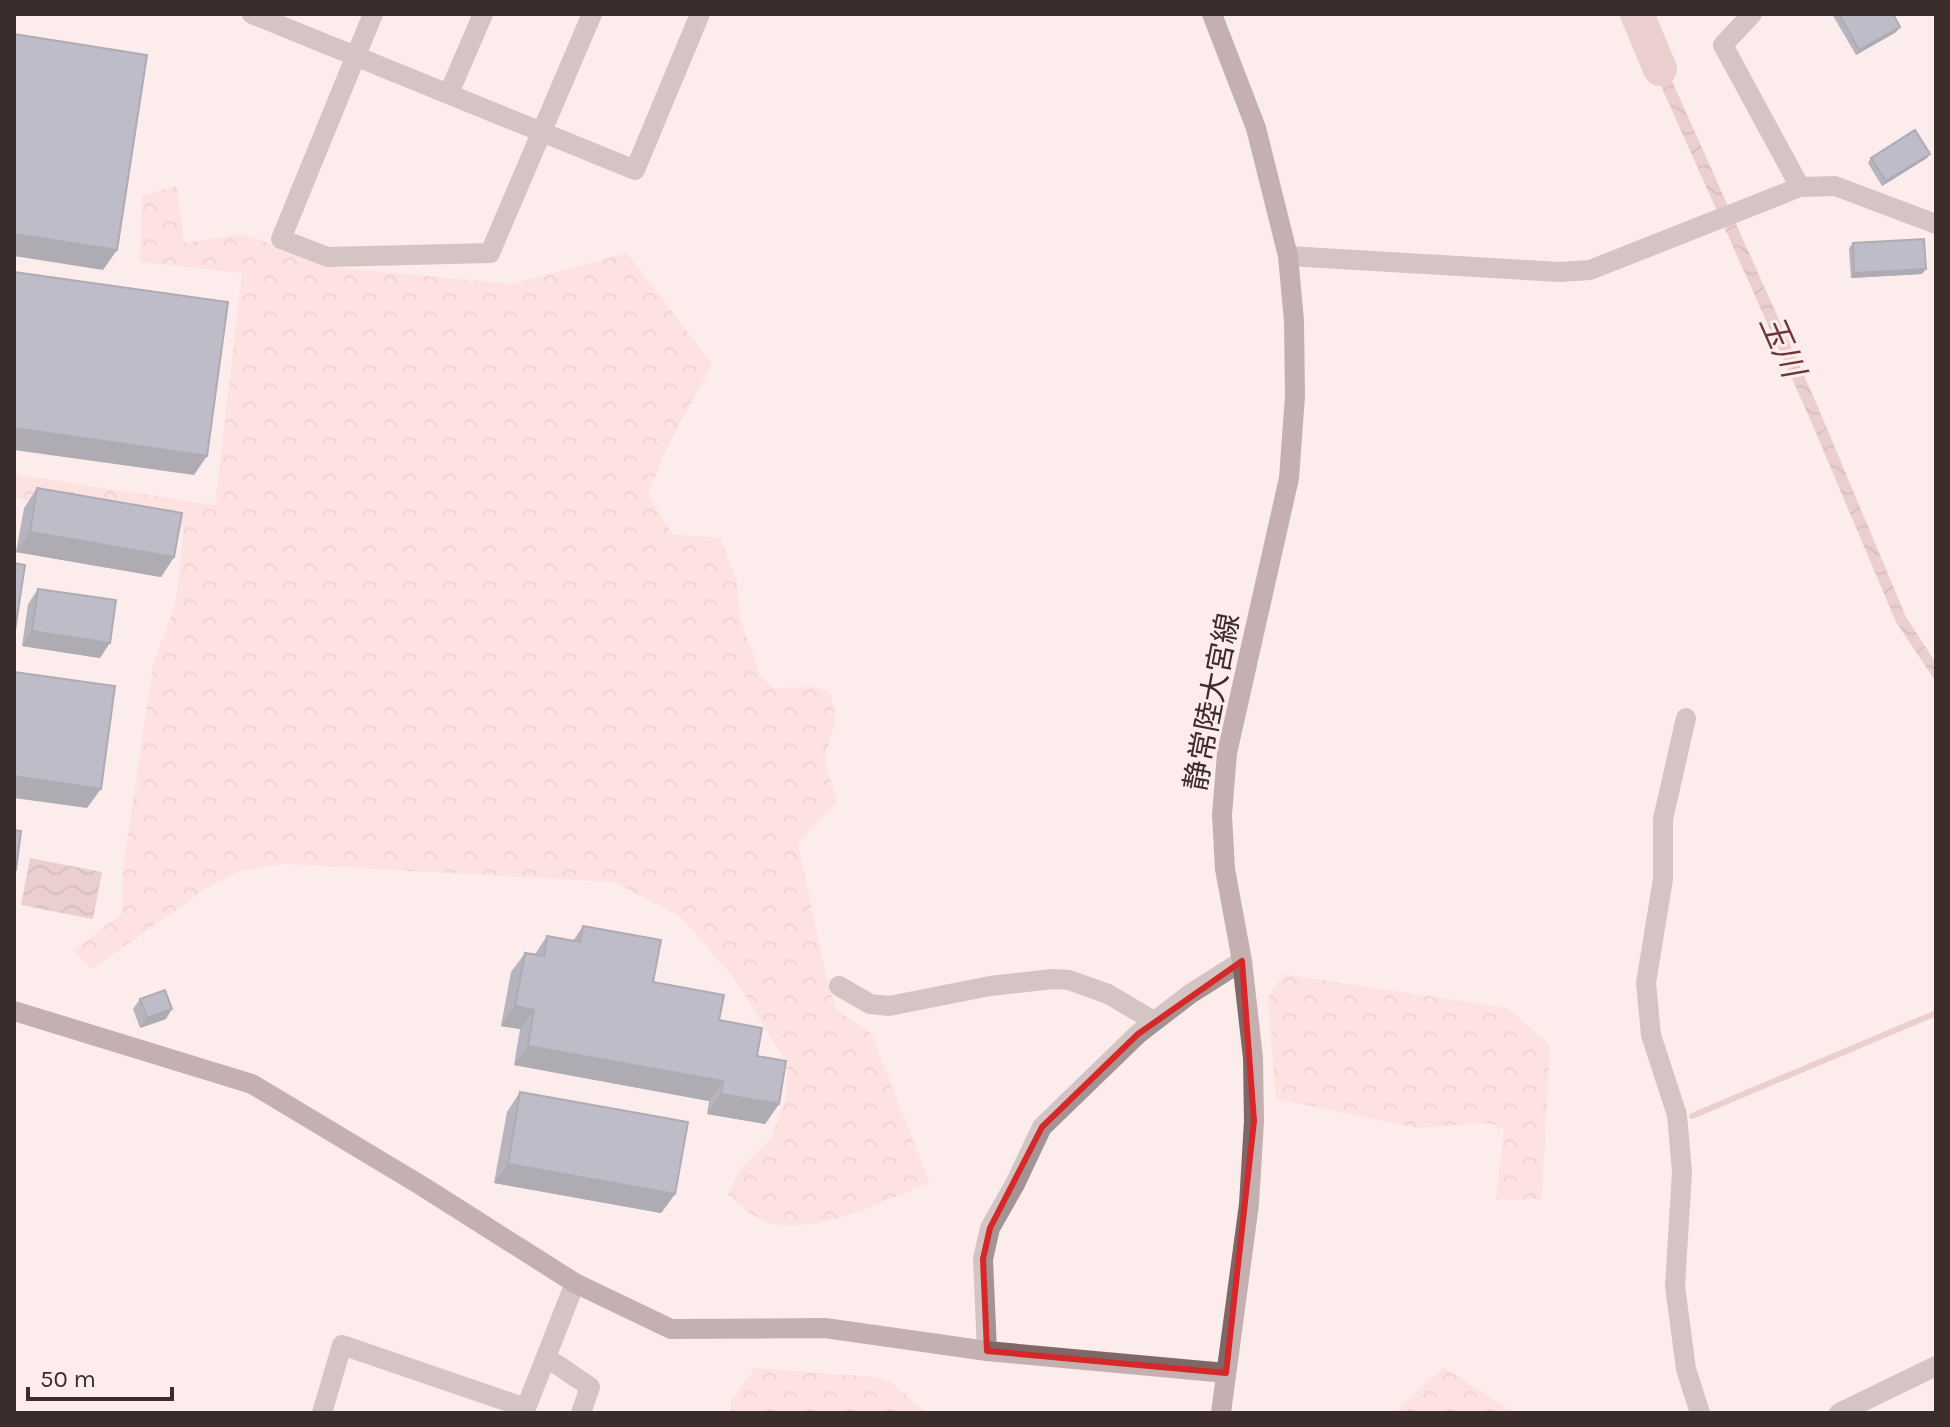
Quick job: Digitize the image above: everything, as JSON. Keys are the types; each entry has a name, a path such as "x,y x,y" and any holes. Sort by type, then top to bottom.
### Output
{"main road":[{"name":"静常陸大宮線","path":"1212,14 1256,128 1288,256 1294,321 1295,396 1289,478 1227,753 1222,815 1225,869 1242,961 1253,1058 1254,1121 1249,1204 1221,1413"},
{"path":"14,1011 252,1084 410,1178 575,1283 671,1329 825,1328 987,1351 1226,1373"}],"street":[{"path":"373,14 281,239 328,257 490,253 592,14"},
{"path":"449,93 483,14"},
{"path":"263,16 635,170 700,14"},
{"path":"1752,14 1723,45 1800,187"},
{"path":"1288,256 1560,272 1590,270 1800,187 1835,186 1936,224"},
{"path":"1686,718 1663,819 1663,879 1646,983 1651,1035 1677,1115 1682,1172 1675,1286 1686,1369 1700,1413"},
{"path":"987,1351 983,1259 990,1228 1042,1127 1154,1021 1242,961"},
{"path":"839,986 870,1004 889,1006 990,986 1069,980 1108,994 1154,1021"},
{"path":"322,1413 342,1345 525,1411 575,1283"},
{"path":"546,1357 590,1387 581,1413"},
{"path":"1839,1413 1936,1366"}],"highlighted area":[{"path":"1242,961 1254,1121 1226,1373 987,1351 983,1259 990,1228 1042,1127 1138,1034"}],"green space":[{"path":"177,186 184,243 242,234 341,268 512,284 627,253 712,364 665,452 648,495 672,534 720,538 736,578 741,621 761,677 773,688 814,687 828,691 835,721 826,764 837,802 798,843 826,976 837,1010 871,1033 930,1183 851,1214 810,1224 769,1223 753,1215 728,1195 740,1170 771,1138 786,1098 787,1064 736,981 681,917 614,882 283,864 240,871 213,884 92,969 73,951 122,913 123,868 153,665 176,601 184,529 14,498 14,474 215,505 242,273 140,262 142,196"},
{"path":"1283,974 1507,1008 1550,1045 1542,1199 1496,1200 1504,1129 1490,1123 1417,1128 1276,1099 1268,998"},
{"path":"1443,1367 1516,1413 1398,1413 1400,1407"},
{"path":"755,1368 874,1377 891,1382 927,1413 731,1413 731,1402"}],"water":[{"path":"1647,25 1818,407 1906,617 1936,663 1936,682 1896,622 1807,412 1636,30"},
{"path":"30,858 102,872 93,919 21,905"}],"building":[{"path":"1839,14 1893,14 1900,27 1859,50"},
{"path":"14,34 147,55 117,250 14,234"},
{"path":"1915,130 1930,154 1886,181 1871,158"},
{"path":"1924,239 1926,269 1854,273 1853,243"},
{"path":"14,272 228,302 207,456 14,428"},
{"path":"37,488 182,513 174,557 30,532"},
{"path":"14,563 25,565 14,637"},
{"path":"38,589 116,600 110,643 32,631"},
{"path":"14,672 115,686 101,789 14,776"},
{"path":"14,830 21,831 16,870 14,870"},
{"path":"583,926 661,940 653,982 724,995 719,1020 762,1028 757,1056 786,1061 779,1104 721,1094 723,1081 528,1046 534,1010 515,1006 525,953 544,956 547,936 580,942"},
{"path":"165,990 172,1009 147,1018 140,999"},
{"path":"520,1092 688,1122 675,1194 508,1164"}],"waterway":[{"name":"玉川","path":"1637,14 1660,69"},
{"path":"1692,1116 1936,1013"}]}
